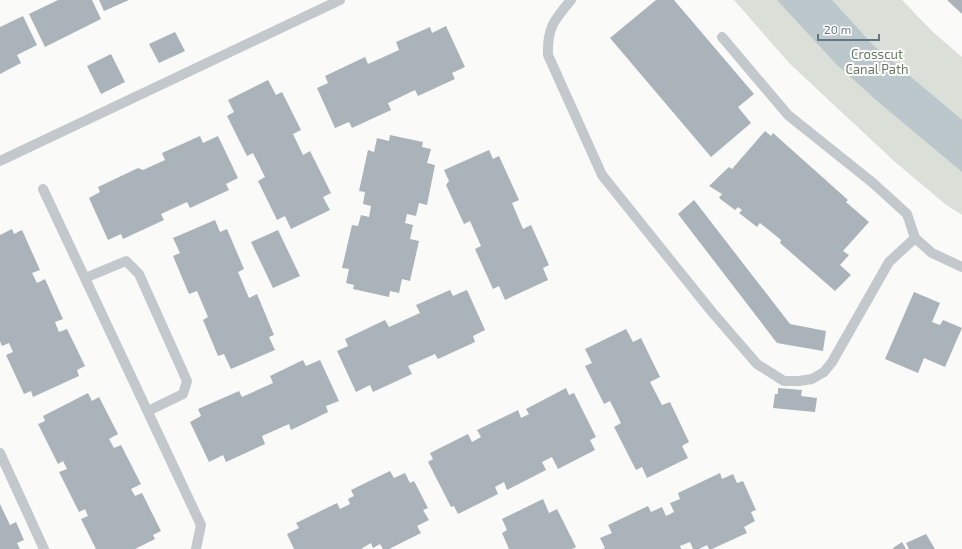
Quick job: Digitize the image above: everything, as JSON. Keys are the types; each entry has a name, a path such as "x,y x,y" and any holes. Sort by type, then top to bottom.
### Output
{"lane":[{"path":"0,161 340,0"},
{"path":"571,0 552,22 547,39 548,55 602,175 712,312 757,364 784,381 812,379 824,372 832,362 889,262 915,238"},
{"path":"722,37 788,114 873,183 907,214 915,238 932,253 962,267"},
{"path":"43,189 201,524 196,549"},
{"path":"85,278 126,261 139,274 187,381 183,394 148,411"},
{"path":"0,453 44,549"}],"green space":[{"name":"Crosscut Canal Path","path":"734,0 902,0 933,32 962,57 962,215 945,204 894,161 789,63"}],"shaded area":[{"path":"777,0 832,0 873,45 962,120 962,172 883,106 837,65"}],"building":[{"path":"58,0 92,0 101,19 45,47 29,14"},
{"path":"99,0 129,0 104,11"},
{"path":"656,0 674,0 754,94 738,107 751,123 711,157 610,38"},
{"path":"947,0 962,0 962,14"},
{"path":"23,16 37,45 17,55 21,63 0,74 0,27"},
{"path":"446,26 465,67 452,73 455,79 418,96 415,90 388,103 391,110 352,128 349,122 335,128 317,88 328,83 325,76 365,57 368,64 399,50 396,42 430,27 432,33"},
{"path":"175,32 185,51 159,63 149,44"},
{"path":"111,54 125,82 101,94 87,66"},
{"path":"268,80 276,95 282,92 301,130 293,134 303,155 310,151 331,193 323,197 330,210 291,229 285,216 277,220 258,181 265,177 253,153 247,156 227,116 234,112 228,100"},
{"path":"765,131 771,136 773,133 848,200 846,202 869,222 843,251 849,255 840,265 851,275 835,291 780,243 781,240 760,223 757,227 739,213 742,210 738,207 735,210 719,198 722,194 709,186 729,167 732,169"},
{"path":"390,135 423,142 422,147 431,149 427,163 435,165 427,205 419,203 416,216 407,214 405,223 413,225 410,239 419,241 410,281 402,279 399,293 390,291 389,297 353,289 354,285 346,283 349,269 342,268 352,225 358,226 361,215 369,217 371,206 363,204 365,192 359,191 368,150 374,152 377,138 389,141"},
{"path":"200,136 203,143 218,136 238,178 226,184 229,190 190,208 187,202 161,214 164,220 123,239 121,234 108,240 89,198 100,192 98,187 138,168 143,170 165,160 162,153"},
{"path":"489,150 493,159 499,156 519,200 512,203 523,229 531,225 549,265 543,268 548,280 505,300 499,286 493,289 475,249 481,246 470,221 464,224 446,185 449,181 444,170"},
{"path":"694,200 790,324 826,331 823,351 777,343 678,214"},
{"path":"215,220 220,232 227,229 244,269 238,272 249,298 257,294 274,335 269,337 275,350 231,369 224,354 218,356 203,320 208,317 197,291 189,294 173,256 180,253 173,238"},
{"path":"12,229 14,234 22,230 40,270 32,273 37,283 45,279 63,319 55,322 59,332 67,329 85,366 77,370 79,376 33,397 31,391 24,394 6,355 13,352 9,343 2,346 0,341 0,235"},
{"path":"278,230 300,276 273,288 251,242"},
{"path":"450,290 453,296 467,290 485,330 473,336 475,342 438,359 435,354 408,366 412,374 373,392 370,385 356,392 337,351 348,346 345,339 385,320 389,327 420,313 416,305"},
{"path":"914,292 940,303 932,322 940,325 943,320 962,328 945,367 924,358 918,373 885,359"},
{"path":"626,329 633,342 641,338 660,377 650,382 662,405 670,402 689,442 682,446 688,458 647,478 642,467 636,470 614,427 621,423 610,401 604,404 585,366 592,363 585,349"},
{"path":"303,360 306,366 320,360 339,401 326,406 328,412 291,430 289,424 262,436 265,444 226,462 223,455 209,462 190,422 201,416 198,409 239,391 242,397 273,383 270,376"},
{"path":"566,388 569,395 574,393 596,437 590,440 595,450 558,469 552,457 542,462 546,470 507,490 504,482 495,487 498,494 458,514 454,506 451,507 428,462 433,459 430,453 468,434 472,442 481,437 477,430 518,410 521,418 529,414 526,409"},
{"path":"778,388 802,390 801,396 817,398 815,412 773,408 775,394 778,394"},
{"path":"88,393 92,401 99,397 118,434 109,439 114,448 121,445 141,484 131,489 135,496 142,493 161,531 153,535 155,539 135,549 96,549 81,519 88,516 85,509 79,512 59,472 67,469 63,461 58,464 38,424 45,421 43,416"},
{"path":"390,471 394,478 405,473 410,483 414,481 428,508 423,510 429,520 417,526 421,533 389,549 383,549 380,544 373,548 371,543 361,549 294,549 287,534 299,528 296,523 337,503 340,509 350,504 348,499 354,496 351,490"},
{"path":"720,473 722,479 733,474 737,483 743,481 756,510 751,512 755,521 744,527 747,533 712,549 709,549 707,545 699,549 693,549 690,542 680,546 681,549 602,549 605,548 600,538 612,533 608,525 648,506 651,512 662,507 666,516 674,512 670,503 680,499 678,493"},
{"path":"543,499 549,513 557,509 576,547 572,549 509,549 502,533 507,530 502,519"},
{"path":"0,504 10,525 16,522 24,540 17,543 20,549 0,549"},
{"path":"926,534 935,549 909,549 906,543"},
{"path":"902,542 906,549 893,549 893,548"}]}
